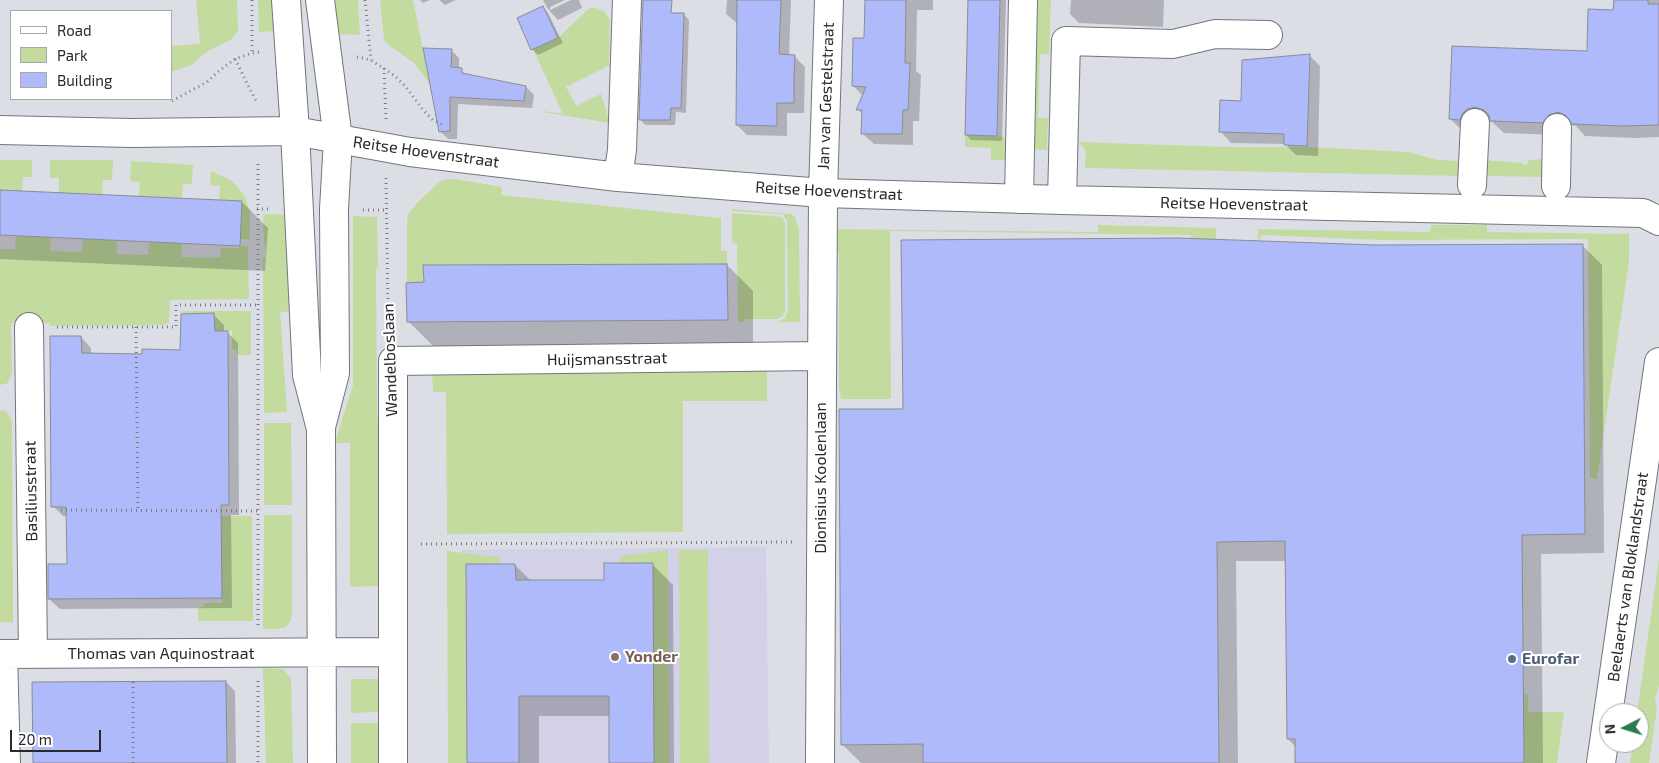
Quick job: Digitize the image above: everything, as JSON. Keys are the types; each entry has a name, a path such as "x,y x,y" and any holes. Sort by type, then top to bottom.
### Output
{"street":[{"path":"286,0 295,131 307,375 321,428"},
{"path":"320,0 338,138 334,209 335,373 321,428 322,763"},
{"path":"618,176 622,150 627,0"},
{"name":"Jan van Gestelstraat","path":"823,193 828,0"},
{"path":"1019,198 1023,0"},
{"path":"1062,200 1066,41 1173,44 1215,34 1268,35"},
{"path":"1472,185 1475,123"},
{"path":"1556,186 1557,128"},
{"name":"Reitse Hoevenstraat","path":"0,130 131,133 295,131 387,149 618,176 823,193 1643,213 1659,221"},
{"name":"Dionisius Koolenlaan","path":"820,763 823,193"},
{"name":"Basiliusstraat","path":"29,327 33,654"},
{"name":"Huijsmansstraat","path":"393,361 821,356"},
{"name":"Wandelboslaan","path":"393,361 393,763"},
{"name":"Beelaerts van Bloklandstraat","path":"1601,763 1659,362"},
{"path":"322,653 392,652"},
{"name":"Thomas van Aquinostraat","path":"2,654 322,653"},
{"path":"2,654 6,763"}],"path":[{"path":"166,104 179,99 207,82 219,70 235,59 252,53 252,0"},
{"path":"365,0 371,60"},
{"name":"Wandelboslaan","path":"384,67 387,149 388,307 393,361"},
{"path":"257,209 258,763"},
{"path":"29,327 176,327 176,305 257,305"},
{"path":"136,327 138,510"},
{"path":"61,510 257,511"},
{"path":"393,544 821,542"},
{"path":"133,654 133,763"}],"shaded area":[{"name":"Yonder","path":"766,547 769,763 464,763 462,550"}],"green space":[{"path":"196,0 237,0 238,31 232,39 208,51 191,65 172,72 172,46 200,44"},
{"path":"258,0 275,0 277,31 259,32"},
{"path":"329,0 358,0 360,35 335,34"},
{"path":"380,0 413,0 430,84 414,63 384,40"},
{"path":"1032,0 1051,0 1049,55 1040,54 1038,118 1048,118 1047,148 1049,150 1029,149"},
{"path":"591,8 605,12 610,20 609,64 612,64 566,87 576,106 601,94 610,123 543,112 563,114 533,49 558,38 557,35 559,37"},
{"path":"965,135 1012,137 1007,160 991,160 991,148 965,147"},
{"path":"1078,142 1228,147 1309,147 1408,152 1438,160 1462,161 1462,176 1085,168 1086,150"},
{"path":"1545,159 1545,177 1485,176 1485,160 1522,163 1524,165 1528,164 1528,160"},
{"path":"0,160 32,160 32,177 23,177 22,191 0,190"},
{"path":"50,160 113,160 112,180 103,180 102,195 59,193 59,178 50,178"},
{"path":"131,161 193,165 192,184 183,184 182,198 139,196 140,182 130,181"},
{"path":"211,171 232,181 244,195 250,211 250,239 240,239 242,201 219,200 220,186 210,185"},
{"path":"446,179 502,187 501,195 721,218 721,251 727,251 727,264 423,265 424,283 407,283 408,215 416,204 438,183"},
{"path":"732,209 792,214 795,218 799,229 800,322 778,322 785,318 788,311 787,221 783,214 732,211"},
{"path":"732,213 781,217 785,222 785,310 783,316 778,319 745,319 745,322 738,322 737,244 732,243"},
{"path":"263,214 288,215 295,311 280,312 287,412 264,413 263,258 266,258 266,247 264,244"},
{"path":"353,216 377,217 379,586 350,587 350,443 335,443 353,385"},
{"path":"1098,225 1216,228 1216,246 1192,245 1191,235 890,231 891,399 841,399 839,386 839,253 832,252 833,229 1098,232"},
{"path":"1431,225 1487,225 1487,232 1629,234 1629,261 1597,479 1590,478 1588,239 1381,240 1261,235 1258,247 1258,229 1430,232"},
{"path":"16,236 51,237 50,251 82,252 83,239 117,240 117,254 148,255 149,242 182,243 181,257 220,257 221,248 248,246 249,299 170,300 169,323 166,325 50,326 49,323 11,323 12,373 8,383 0,385 0,249 15,249"},
{"path":"181,311 251,311 251,355 237,355 237,350 232,349 232,331 215,331 214,313 181,314"},
{"path":"767,370 767,401 683,401 683,532 447,534 446,392 433,392 432,372"},
{"path":"0,410 6,411 12,420 13,622 0,622"},
{"path":"264,423 291,423 292,505 264,505"},
{"path":"264,515 292,515 292,616 286,627 278,629 263,629"},
{"path":"221,516 252,516 253,621 198,621 198,607 203,607 204,603 222,603"},
{"path":"668,550 669,763 654,763 653,563 620,562 620,556"},
{"path":"679,550 708,550 709,763 680,763"},
{"path":"447,551 499,557 499,563 466,564 467,763 448,763"},
{"path":"1659,559 1659,686 1655,698 1657,708 1649,763 1630,763 1632,753 1649,753 1649,703 1638,703"},
{"path":"263,668 283,669 291,678 293,763 266,763"},
{"path":"351,679 379,679 379,712 351,713"},
{"path":"1524,694 1528,694 1528,712 1564,712 1557,763 1524,763"},
{"path":"351,723 380,723 380,763 351,763"}],"building":[{"path":"643,0 672,0 671,13 684,13 681,108 671,108 670,120 639,120"},
{"path":"737,0 781,0 779,54 795,55 794,103 777,103 777,126 736,125"},
{"path":"865,0 906,0 905,63 910,63 908,110 903,110 902,134 861,134 862,110 856,110 866,87 852,86 853,38 864,38"},
{"path":"968,0 1000,0 997,136 965,135"},
{"path":"1614,0 1648,0 1648,4 1659,4 1659,125 1572,124 1565,115 1558,112 1549,115 1543,123 1490,121 1489,115 1484,110 1475,107 1467,109 1462,114 1460,120 1449,119 1452,46 1587,51 1588,9 1613,10"},
{"path":"543,6 558,38 531,50 517,18"},
{"path":"423,48 452,49 451,67 462,68 462,73 526,86 524,101 450,97 450,131 439,132"},
{"path":"1310,54 1307,146 1284,145 1284,134 1219,132 1220,100 1241,101 1242,60"},
{"path":"0,190 242,201 240,246 0,235"},
{"path":"1178,238 1375,245 1583,244 1585,534 1522,535 1524,763 1295,763 1295,739 1287,739 1285,541 1217,542 1219,763 923,763 923,744 841,745 839,409 903,409 901,240"},
{"path":"727,264 728,320 407,322 406,283 424,282 423,265"},
{"path":"214,313 215,331 228,331 229,505 221,505 222,598 48,599 48,564 67,564 66,507 51,507 50,336 81,336 82,353 142,354 142,349 180,350 181,314"},
{"path":"604,563 653,563 654,763 609,763 609,696 519,696 519,763 467,763 466,564 515,564 516,580 604,580"},
{"path":"226,681 227,763 33,763 32,682"}],"place":[{"name":"Yonder","path":"615,657"},
{"name":"Eurofar","path":"1512,659"}]}
